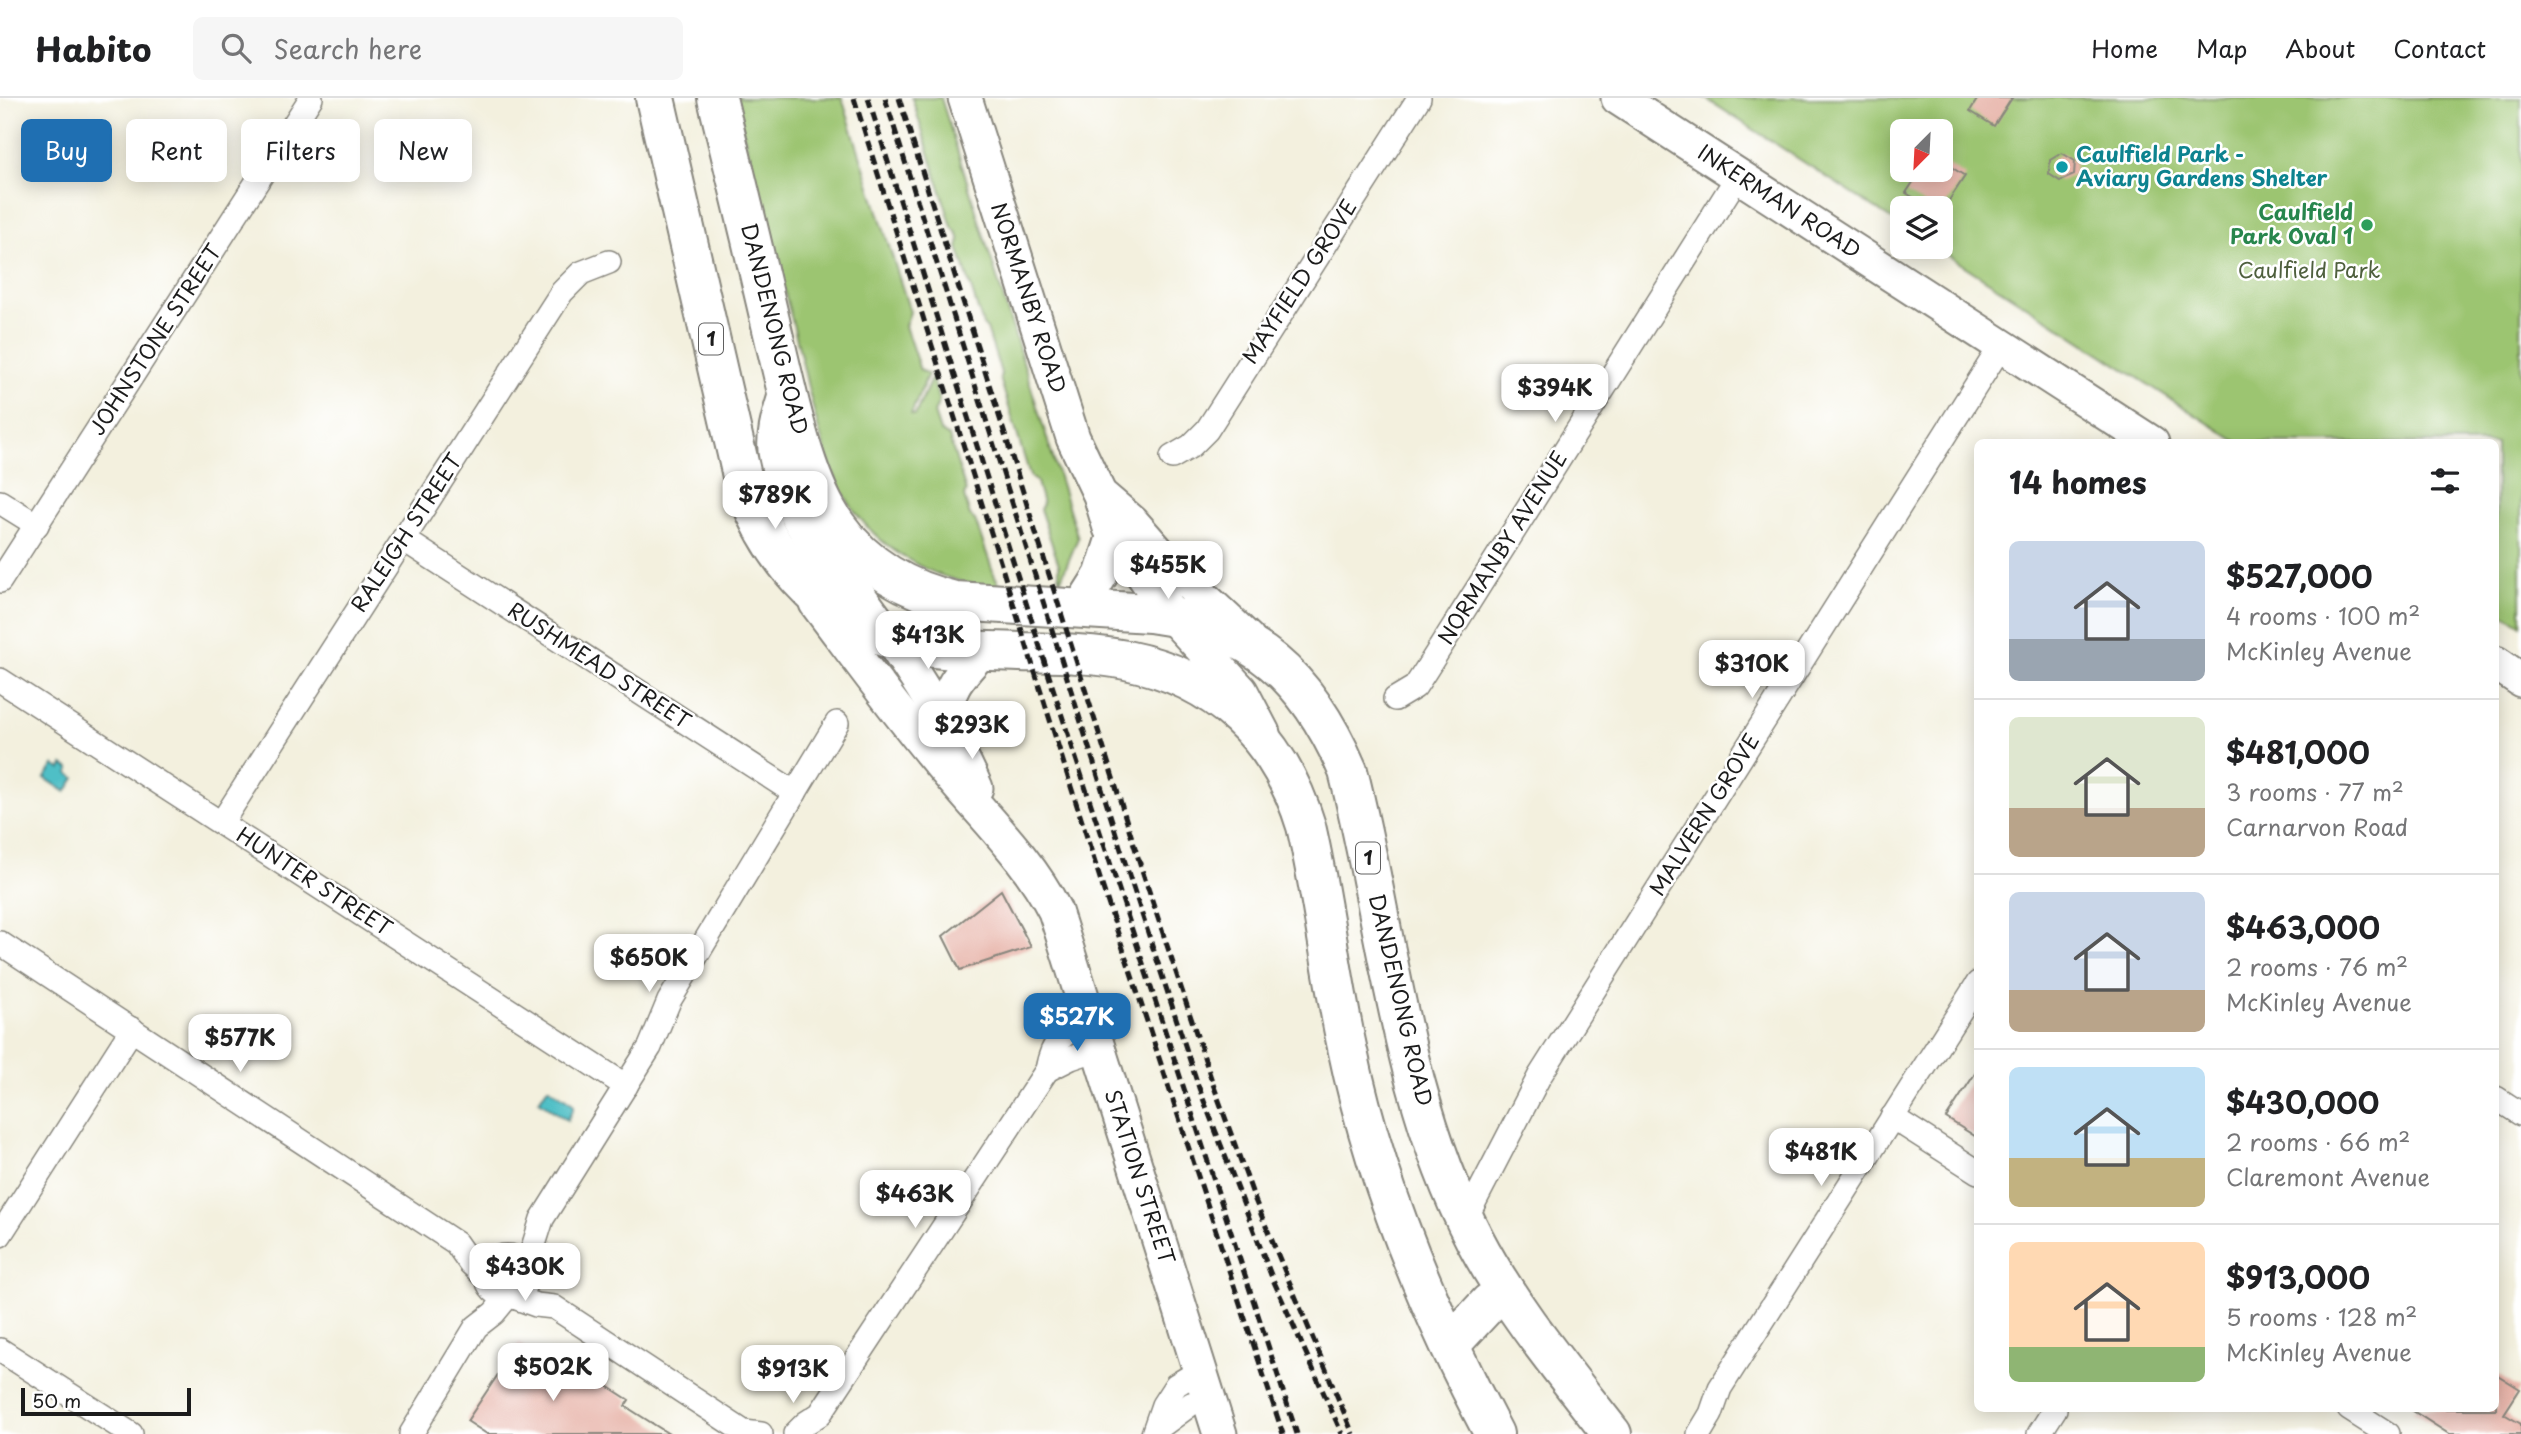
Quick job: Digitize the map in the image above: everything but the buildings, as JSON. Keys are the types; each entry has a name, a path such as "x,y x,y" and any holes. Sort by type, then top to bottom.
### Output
{"highway":[{"name":"1","path":"655,98 742,476 766,537 802,583 844,617 890,639 921,646 1058,653 1124,660 1170,673 1204,689 1229,706 1255,731 1279,763 1297,797 1306,826 1347,1049 1374,1152 1407,1248 1450,1345 1494,1434"},
{"name":"DANDENONG ROAD","path":"717,98 787,388 814,481 827,510 845,536 879,568 913,589 962,603 1080,608 1172,616 1221,631 1254,648 1275,663 1315,706 1348,771 1414,1074 1441,1162 1465,1220 1505,1291 1612,1434"},
{"path":"1450,1345 1489,1303 1505,1291"}],"street":[{"name":"JOHNSTONE STREET","path":"0,581 311,98"},
{"name":"NORMANBY ROAD","path":"965,98 1073,438 1100,495 1114,535 1172,616 1241,691 1279,763"},
{"name":"MAYFIELD GROVE","path":"1172,457 1191,446 1207,430 1419,98"},
{"name":"INKERMAN ROAD","path":"1618,98 2146,439"},
{"name":"NORMANBY AVENUE","path":"1395,699 1415,687 1738,176"},
{"name":"RALEIGH STREET","path":"222,822 562,292 581,273 609,262"},
{"name":"MALVERN GROVE","path":"1465,1220 1539,1077 2001,346"},
{"name":"STATION STREET","path":"787,388 775,447 792,504 817,547 849,583 890,639 964,761 988,816"},
{"name":"NORMANBY ROAD","path":"1100,495 1132,522 1173,569 1275,663"},
{"path":"0,502 33,532"},
{"path":"0,520 33,532"},
{"path":"1080,608 1101,575 1114,535"},
{"name":"RUSHMEAD STREET","path":"403,539 795,793"},
{"name":"STATION STREET","path":"791,570 945,770 988,816 1036,878 1050,902 1220,1434"},
{"path":"943,725 947,698 953,682 983,650"},
{"path":"2499,665 2521,680"},
{"name":"HUNTER STREET","path":"0,680 626,1086"},
{"path":"476,1327 480,1304 494,1269 542,1219 626,1086 650,1047 669,1002 837,723"},
{"path":"0,943 456,1243 470,1263 494,1269 517,1260 546,1293 554,1307"},
{"path":"1699,1434 1711,1414 1720,1388 1974,989"},
{"path":"0,1235 132,1029"},
{"path":"795,1434 806,1423 819,1424 1047,1070 1071,1058 1093,1036"},
{"path":"2499,1100 2521,1114"},
{"path":"1892,1118 1974,1169"},
{"path":"411,1434 476,1327 510,1296 523,1288 542,1219"},
{"path":"494,1269 496,1293 554,1307 750,1433"},
{"path":"1,1349 131,1434"},
{"path":"1155,1431 1191,1404 1205,1384"},
{"path":"2039,1434 2053,1412"},
{"path":"2354,1412 2388,1434"}],"green space":[{"path":"734,98 842,98 910,312 905,326 920,370 928,374 911,414 915,415 932,377 939,401 934,413 940,431 949,437 966,491 964,496 970,516 975,520 1001,588 950,578 903,557 865,524 849,503 836,479 817,422"},
{"path":"912,98 941,98 1078,538 1059,584 1059,565 1040,509 1043,504 1037,482 1030,476 1000,378 1001,373 987,329 983,325 958,247 958,236 952,227"},
{"name":"Caulfield Park","path":"1705,98 2521,98 2521,625 2499,611 2499,439 2233,439 1953,259 1953,196 1890,196 1890,218"}],"water":[{"path":"54,765 61,769 63,765 70,769 68,773 75,778 66,792 45,778"},
{"path":"548,1087 573,1104 567,1120 539,1101"}],"railway":[{"path":"854,98 1102,885 1283,1434"},
{"path":"868,98 1049,676 1297,1434"},
{"path":"885,98 1129,875 1199,1088 1271,1275 1342,1434"},
{"path":"899,98 1142,870 1213,1084 1255,1200 1353,1434"}],"place":[{"name":"Caulfield Park - Aviary Gardens Shelter","path":"2062,167"},
{"name":"Caulfield Park Oval 1","path":"2367,225"}]}
